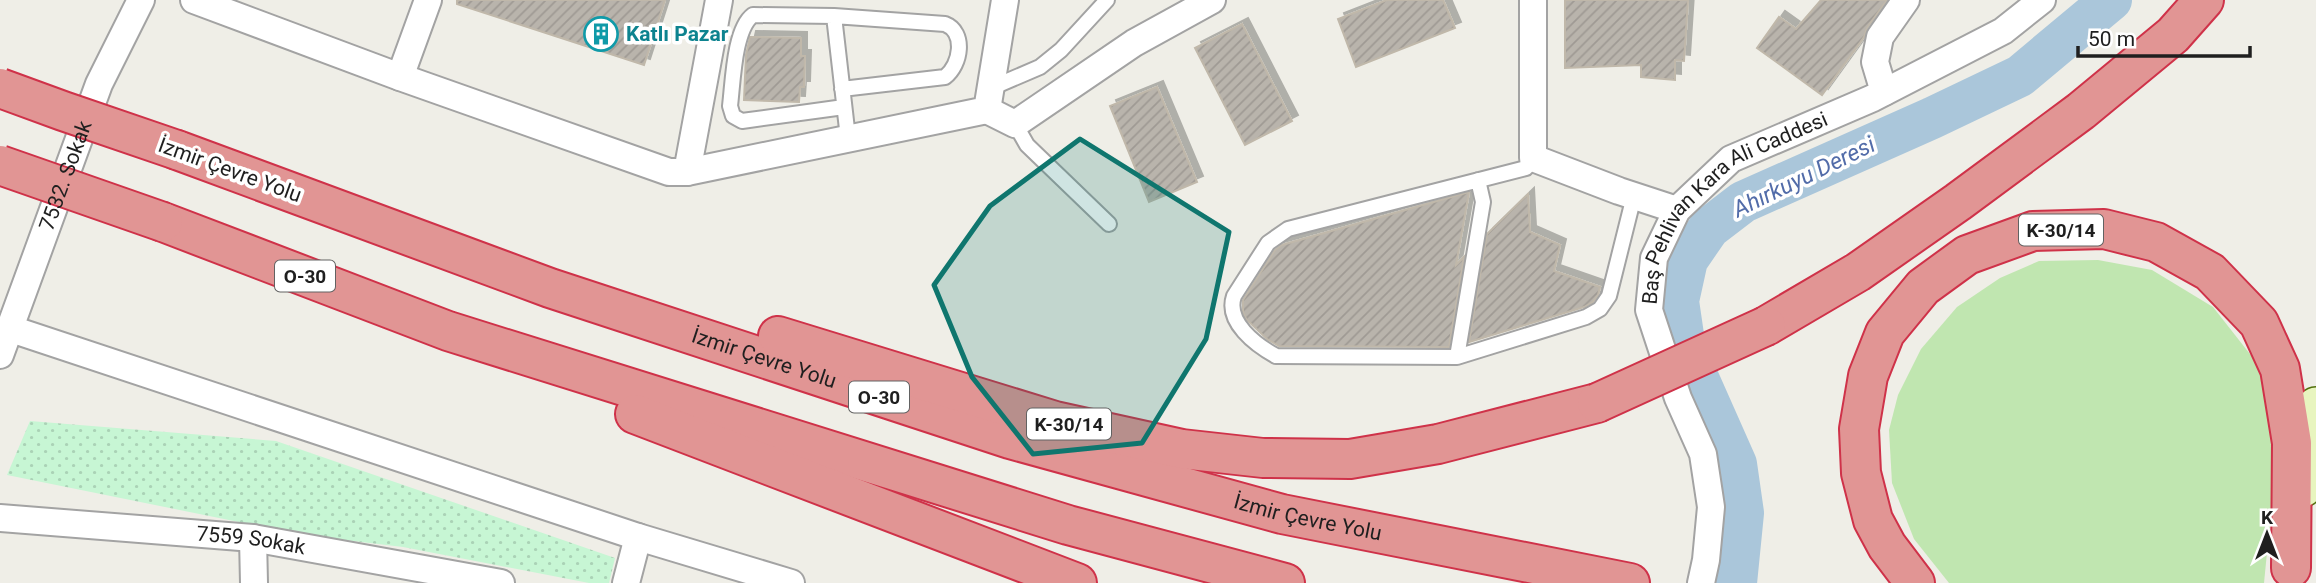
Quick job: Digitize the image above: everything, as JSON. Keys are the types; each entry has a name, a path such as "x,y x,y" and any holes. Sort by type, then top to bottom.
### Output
{"highway":[{"name":"K-30/14","path":"550,288 662,298 1055,421 1182,449 1263,458 1350,459 1388,453 1438,444 1597,403 1766,326 1858,272 2081,111 2173,35 2204,0"},
{"name":"İzmir Çevre Yolu","path":"0,88 177,150 550,288 1035,447 1282,514 1615,580"},
{"name":"O-30","path":"0,166 163,222 448,331 1068,525 1285,583"},
{"name":"K-30/14","path":"1915,583 1887,546 1873,520 1861,473 1859,429 1868,376 1885,333 1923,287 1967,255 2033,231 2104,229 2156,242 2210,272 2259,323 2280,369 2292,443 2291,568"},
{"path":"448,331 536,376 1077,583"}],"main road":[{"path":"2291,568 2316,405"}],"street":[{"name":"7532. Sokak","path":"0,355 99,84 141,0"},
{"path":"194,0 400,77 669,172 687,172 848,138 989,99"},
{"path":"400,77 428,0"},
{"path":"687,172 719,0"},
{"path":"989,99 1005,0"},
{"path":"989,99 1016,124 1134,43 1212,0"},
{"path":"1533,0 1533,158 1677,210"},
{"path":"1884,92 1875,62 1880,37 1906,0"},
{"name":"Baş Pehlivan Kara Ali Caddesi","path":"1701,583 1711,507 1703,454 1678,398 1649,310 1654,258 1677,210 1731,159 1884,92 2003,31 2042,0"},
{"path":"8,328 638,537 791,583"},
{"name":"7559 Sokak","path":"0,518 253,538 501,583"},
{"path":"626,583 638,537"},
{"path":"253,538 254,583"}],"lane":[{"path":"989,99 1040,67 1061,50 1107,0"},
{"path":"842,89 945,77 951,73 957,61 959,36 953,27 945,24 834,16 753,15 749,18 740,33 730,107 733,116 742,121 844,107"},
{"path":"834,16 848,138"},
{"path":"1016,124 1027,145 1109,224"},
{"path":"1533,158 1526,168 1288,229 1268,243 1231,302 1236,321 1261,348 1276,356 1457,357 1586,317 1600,309 1609,296 1634,196"},
{"path":"1457,357 1483,202 1478,180"}],"highlighted area":[{"path":"1080,139 1229,232 1206,339 1142,443 1033,454 972,377 934,285 990,206"}],"green space":[{"path":"2098,260 2152,270 2213,307 2257,363 2274,408 2276,461 2264,583 1949,583 1914,539 1892,483 1889,430 1898,395 1921,349 1957,307 2000,278 2039,261"},
{"path":"30,421 276,441 615,558 609,583 589,583 403,547 303,535 7,475"}],"building":[{"name":"Katlı Pazar","path":"457,0 665,0 644,65 457,4"},
{"path":"1387,0 1443,0 1455,28 1356,67 1338,19"},
{"path":"1565,0 1688,0 1684,61 1675,60 1675,80 1641,77 1641,65 1565,68"},
{"path":"1821,0 1887,0 1822,95 1757,48 1779,17 1796,29"},
{"path":"1242,24 1292,121 1245,145 1195,48"},
{"path":"750,37 801,38 801,56 805,56 804,87 800,87 799,102 744,100 746,55"},
{"path":"1157,87 1197,182 1149,202 1110,106"},
{"path":"1469,192 1456,265 1464,257 1449,347 1279,346 1267,339 1246,319 1243,300 1275,250 1282,245"},
{"path":"1528,194 1530,232 1560,245 1554,271 1600,287 1598,295 1584,307 1469,342 1487,234"}],"waterway":[{"name":"Ahırkuyu Deresi","path":"1736,583 1743,513 1736,464 1685,349 1678,301 1687,260 1709,228 1743,202 2020,76 2111,0"}],"place":[{"name":"Katlı Pazar","path":"601,34"}]}
